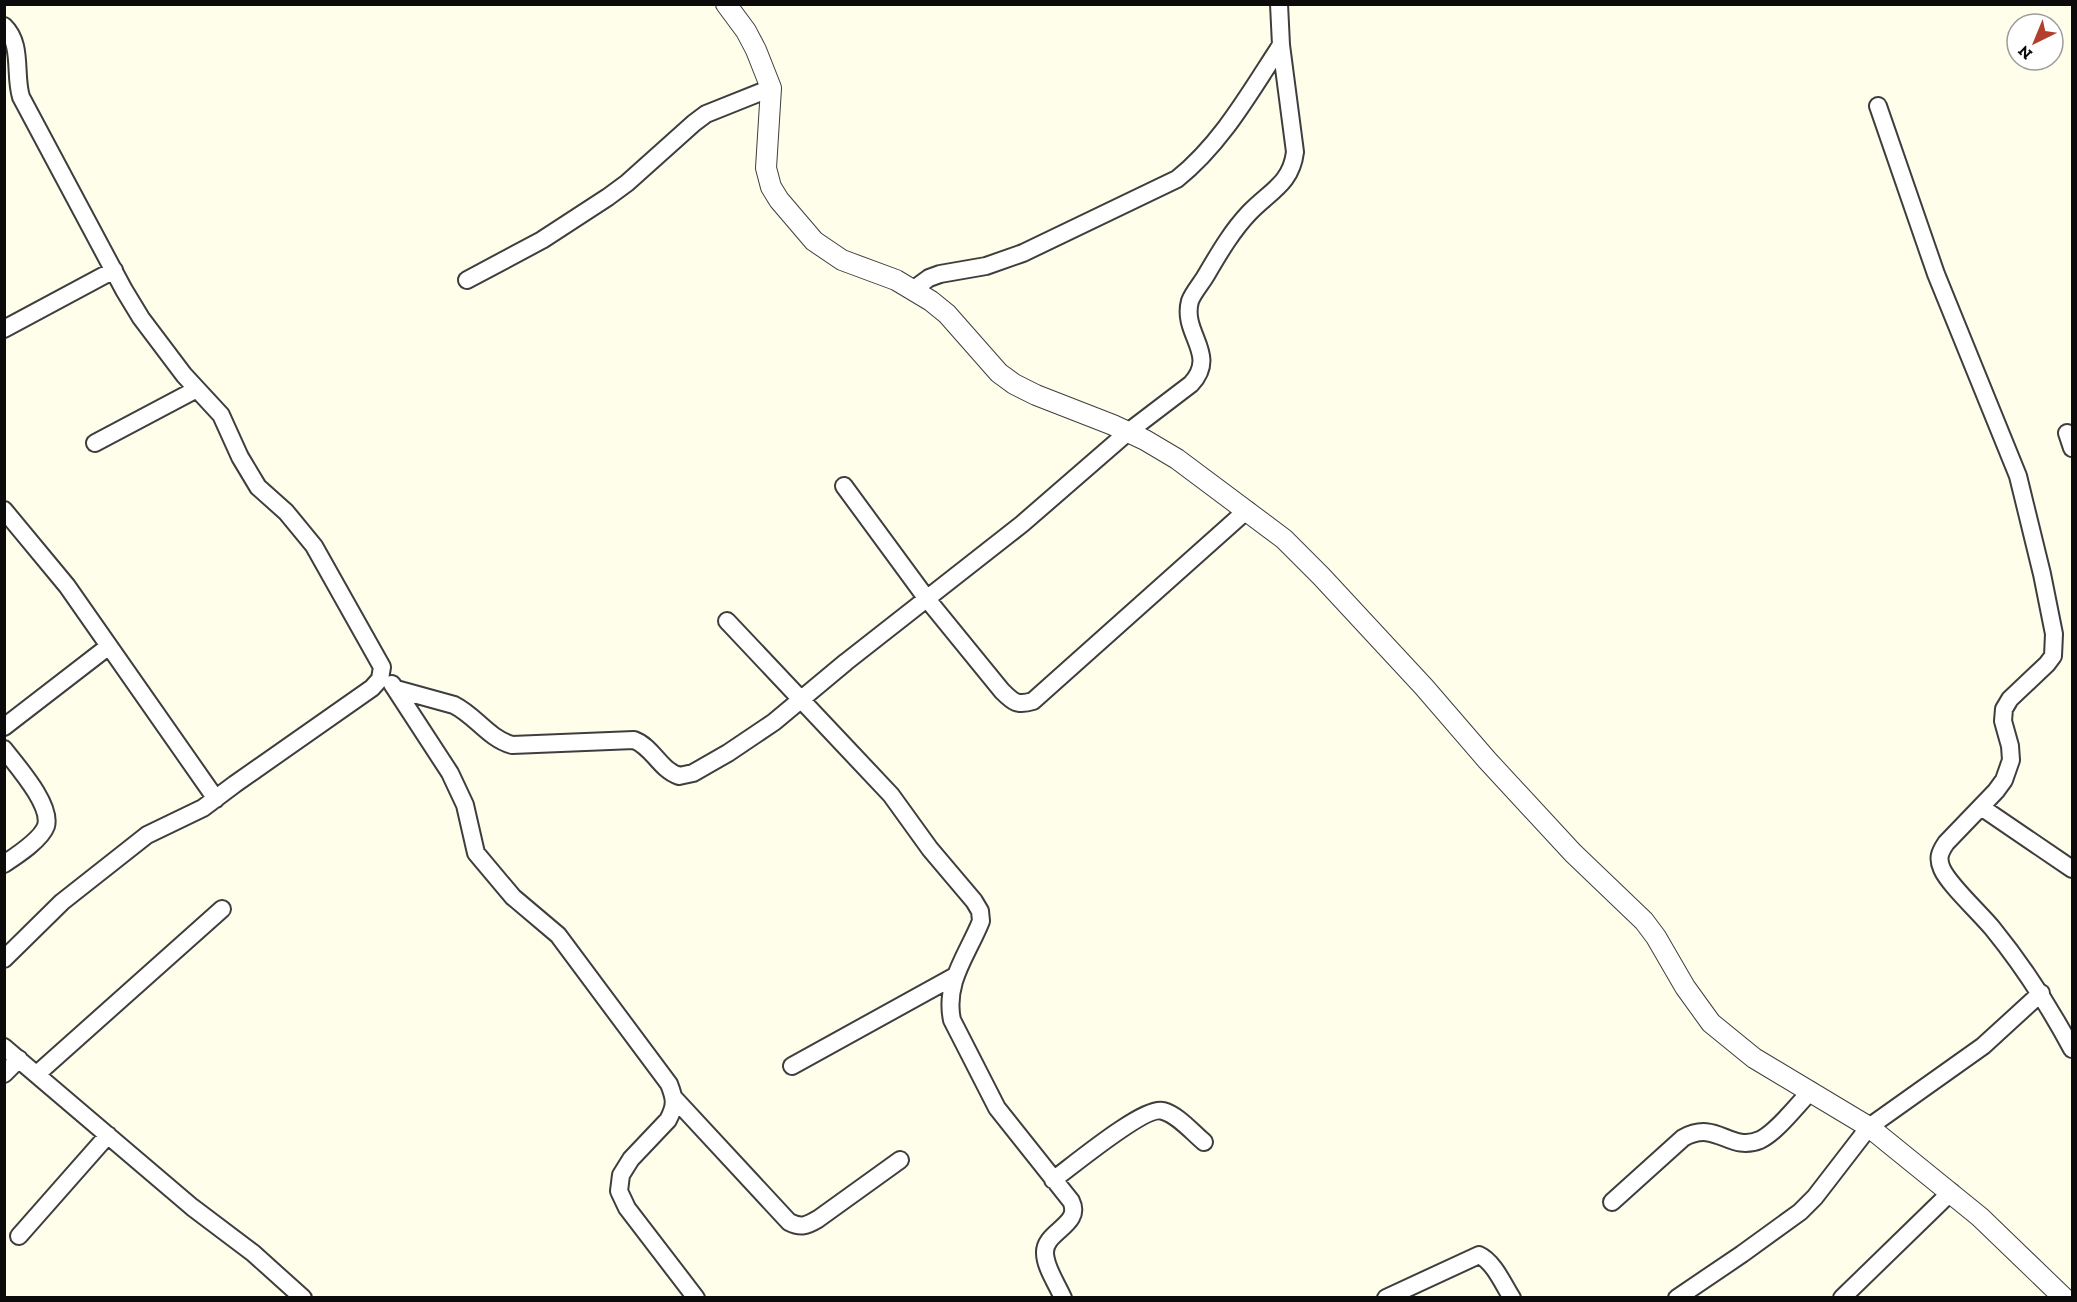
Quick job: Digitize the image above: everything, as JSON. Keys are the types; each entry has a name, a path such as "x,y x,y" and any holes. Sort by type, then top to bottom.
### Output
{"street":[{"path":"726,4 756,50 771,88 766,168 771,187 804,230 828,252 914,290 947,314 999,373 1014,384 1128,432 1177,459 1284,539 1424,687 1487,760 1573,853 1644,921 1685,987 1711,1023 1754,1058 1869,1127 1988,1224 2064,1298"},
{"path":"396,689 463,709 491,735 501,742 512,745 634,740 641,743 664,768 679,776 693,773 766,728 1022,524 1128,432 1191,384 1199,374 1202,363 1190,323 1191,300 1234,230 1286,179 1293,168 1295,152 1281,45 1279,4"},
{"path":"4,26 10,31 16,45 17,84 21,97 130,299 162,347 221,415 244,465 258,487 286,512 314,546 382,667 450,773 465,805 476,853 513,897 558,935 669,1084 675,1099 789,1222 799,1227 808,1225 900,1160"},
{"path":"914,290 929,278 940,274 986,266 1023,252 1177,179 1192,166 1232,121 1281,45"},
{"path":"468,280 542,240 608,197 706,114 771,88"},
{"path":"1878,106 1936,274 2018,476 2054,634 2053,656 2010,699 2004,709 2003,721 2010,746 2011,760 2004,780 1946,843 1940,853 1939,861 1943,872 2005,944 2041,993 2073,1049"},
{"path":"4,329 114,270"},
{"path":"95,443 197,389"},
{"path":"844,486 927,599 1002,690 1011,700 1022,705 1033,701 1247,510"},
{"path":"4,510 67,586 216,799"},
{"path":"727,621 891,795 930,849 975,901 980,911 981,921 955,976 949,998 952,1020 997,1108 1074,1208 1074,1214 1070,1220 1049,1240 1045,1248 1046,1262 1063,1298"},
{"path":"4,727 109,646"},
{"path":"4,959 45,916 109,863 147,835 191,815 216,799 372,688 380,679 382,667"},
{"path":"4,749 42,802 47,814 46,827 39,837 4,864"},
{"path":"1981,807 2073,868"},
{"path":"37,1074 222,909"},
{"path":"792,1066 955,976"},
{"path":"1677,1298 1800,1212 1815,1197 1869,1127 1983,1046 2041,993"},
{"path":"4,1047 208,1220 253,1253 303,1298"},
{"path":"4,1074 19,1059"},
{"path":"1612,1202 1672,1147 1694,1132 1707,1131 1735,1142 1747,1144 1760,1140 1771,1132 1811,1091"},
{"path":"675,1099 668,1120 631,1159 621,1174 619,1191 627,1208 696,1298"},
{"path":"1053,1180 1107,1139 1151,1112 1161,1110 1174,1117 1204,1142"},
{"path":"19,1236 108,1135"},
{"path":"1842,1298 1950,1192"},
{"path":"1386,1298 1479,1255 1490,1264 1512,1298"}]}
